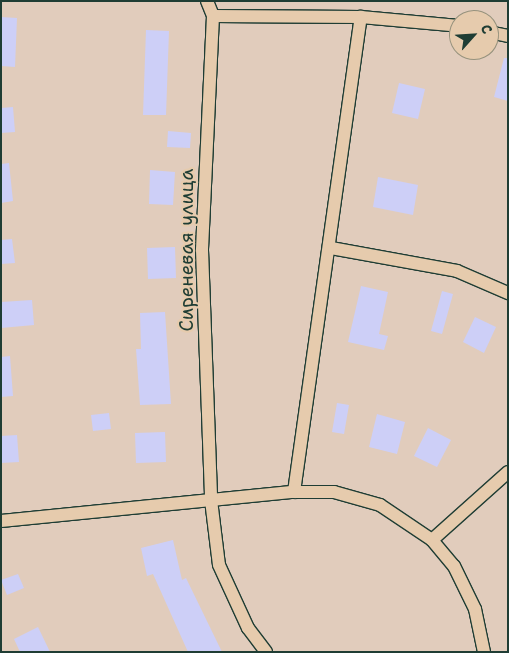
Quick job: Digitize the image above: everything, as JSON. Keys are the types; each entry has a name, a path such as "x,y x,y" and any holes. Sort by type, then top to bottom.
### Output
{"street":[{"name":"Сиреневая улица","path":"207,1 213,16 202,250 211,500 219,565 248,628 266,652"},
{"path":"213,16 361,17 449,25"},
{"path":"294,492 331,248 361,17"},
{"path":"331,248 457,271 508,293"},
{"path":"432,540 508,472"},
{"path":"1,522 294,492 334,492 380,505 432,540 454,566 475,609 484,652"}],"building":[{"path":"1,17 17,18 15,67 1,66"},
{"path":"146,30 169,31 166,115 143,115"},
{"path":"504,58 508,58 508,101 494,97"},
{"path":"399,83 425,89 418,119 392,113"},
{"path":"13,107 15,132 1,133 1,108"},
{"path":"168,131 191,133 190,148 167,147"},
{"path":"9,163 13,201 1,203 1,164"},
{"path":"150,170 175,172 173,205 149,204"},
{"path":"378,177 418,185 413,215 373,207"},
{"path":"12,239 15,263 1,264 1,240"},
{"path":"175,247 176,278 148,279 147,248"},
{"path":"361,286 388,292 379,334 388,336 384,350 348,342"},
{"path":"442,291 453,294 442,334 431,331"},
{"path":"32,300 34,325 1,328 1,302"},
{"path":"165,312 171,404 140,405 136,349 141,349 140,313"},
{"path":"475,317 496,327 484,353 463,342"},
{"path":"10,356 13,396 1,397 1,357"},
{"path":"337,403 349,405 344,434 332,432"},
{"path":"109,413 111,429 93,431 91,415"},
{"path":"377,414 405,422 397,454 369,447"},
{"path":"428,428 451,440 437,467 414,456"},
{"path":"165,432 166,462 136,463 135,433"},
{"path":"17,435 19,462 1,463 1,436"},
{"path":"173,540 182,580 186,578 222,652 188,652 153,574 147,576 141,548"},
{"path":"18,574 24,588 7,595 1,580"},
{"path":"38,627 50,652 20,652 14,639"}]}
